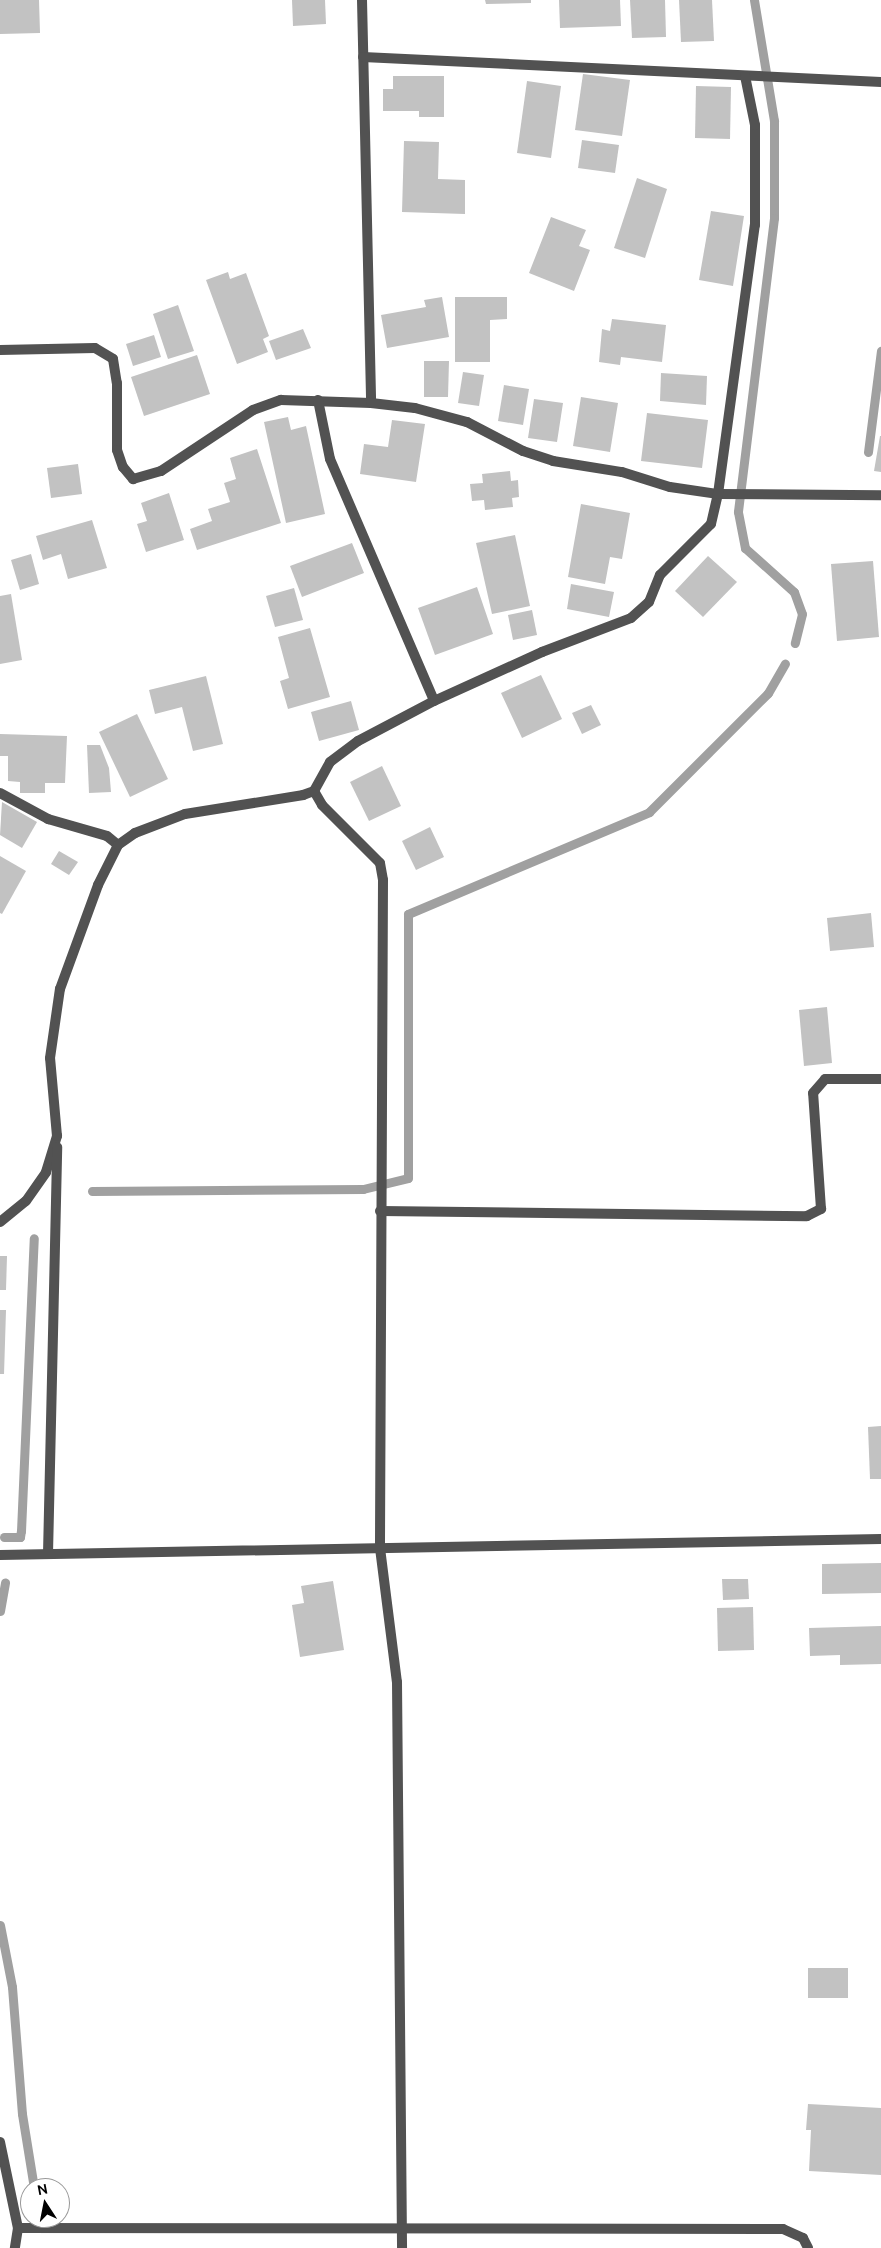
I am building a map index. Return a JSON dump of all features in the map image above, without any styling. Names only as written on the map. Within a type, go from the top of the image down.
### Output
[{"type":"street","points":[[362,0],[371,402]]},
{"type":"street","points":[[364,57],[881,82]]},
{"type":"street","points":[[48,1554],[58,1177],[57,1136],[50,1058],[60,989],[98,886],[118,845],[135,833],[185,814],[303,795],[314,791],[330,762],[358,741],[434,702],[542,652],[631,618],[649,602],[660,575],[711,524],[718,494],[754,225],[755,125],[745,76]]},
{"type":"street","points":[[0,350],[95,348],[113,359],[117,383],[117,450],[123,466],[133,479],[162,470],[253,410],[281,400],[318,400],[371,402],[415,408],[467,422],[523,451],[554,461],[622,472],[670,487],[718,494],[881,495]]},
{"type":"street","points":[[318,400],[330,459],[434,702]]},
{"type":"street","points":[[314,791],[322,805],[380,863],[383,880],[380,1176],[380,1548],[397,1682],[402,2248]]},
{"type":"street","points":[[0,793],[48,819],[107,836],[118,845]]},
{"type":"street","points":[[380,1211],[807,1216],[821,1210],[813,1093],[825,1079],[881,1078]]},
{"type":"street","points":[[0,1222],[26,1201],[46,1172],[57,1136]]},
{"type":"street","points":[[0,1555],[881,1539]]},
{"type":"street","points":[[0,2142],[18,2228],[15,2248]]},
{"type":"street","points":[[18,2228],[783,2229],[803,2238],[808,2248]]},
{"type":"building","points":[[0,0],[39,0],[40,33],[0,34]]},
{"type":"building","points":[[292,0],[325,0],[326,24],[293,26]]},
{"type":"building","points":[[485,0],[531,0],[531,3],[486,4]]},
{"type":"building","points":[[559,0],[620,0],[621,26],[560,28]]},
{"type":"building","points":[[630,0],[665,0],[666,37],[632,38]]},
{"type":"building","points":[[679,0],[712,0],[714,41],[681,42]]},
{"type":"building","points":[[583,74],[630,80],[622,136],[575,130]]},
{"type":"building","points":[[393,76],[444,76],[444,117],[419,117],[419,111],[383,111],[383,89],[393,89]]},
{"type":"building","points":[[527,81],[561,86],[551,158],[517,153]]},
{"type":"building","points":[[696,86],[731,87],[730,139],[695,138]]},
{"type":"building","points":[[582,140],[619,145],[615,173],[578,168]]},
{"type":"building","points":[[404,141],[439,142],[438,179],[465,180],[465,214],[402,212]]},
{"type":"building","points":[[637,178],[667,189],[645,258],[614,248]]},
{"type":"building","points":[[711,211],[744,216],[733,286],[699,280]]},
{"type":"building","points":[[551,217],[586,230],[579,246],[590,250],[574,291],[529,273]]},
{"type":"building","points":[[228,272],[230,279],[246,273],[269,336],[263,339],[268,352],[237,364],[206,280]]},
{"type":"building","points":[[442,297],[449,337],[387,348],[381,315],[426,307],[424,300]]},
{"type":"building","points":[[455,297],[507,297],[507,319],[490,320],[490,362],[455,362]]},
{"type":"building","points":[[178,305],[194,351],[168,359],[153,314]]},
{"type":"building","points":[[612,319],[666,325],[662,362],[621,357],[620,365],[599,362],[602,329],[610,331]]},
{"type":"building","points":[[303,329],[311,348],[276,360],[269,341]]},
{"type":"building","points":[[154,335],[161,357],[133,366],[126,344]]},
{"type":"building","points":[[197,355],[210,394],[144,416],[131,377]]},
{"type":"building","points":[[424,361],[449,361],[448,397],[424,397]]},
{"type":"building","points":[[463,372],[484,375],[479,406],[458,403]]},
{"type":"building","points":[[661,373],[707,376],[706,405],[660,401]]},
{"type":"building","points":[[504,385],[529,389],[523,425],[498,421]]},
{"type":"building","points":[[581,397],[618,403],[610,452],[573,446]]},
{"type":"building","points":[[534,399],[563,403],[557,442],[528,438]]},
{"type":"building","points":[[647,413],[708,420],[702,468],[641,461]]},
{"type":"building","points":[[288,417],[291,430],[306,426],[325,514],[286,523],[264,422]]},
{"type":"building","points":[[392,420],[425,424],[416,482],[360,474],[364,444],[388,447]]},
{"type":"building","points":[[881,436],[881,472],[874,471]]},
{"type":"building","points":[[257,449],[281,523],[197,550],[190,529],[212,521],[208,509],[230,502],[224,483],[236,479],[230,458]]},
{"type":"building","points":[[78,464],[82,494],[51,498],[47,468]]},
{"type":"building","points":[[510,471],[511,481],[518,480],[519,497],[512,498],[513,507],[485,510],[484,500],[472,501],[470,484],[483,483],[482,474]]},
{"type":"building","points":[[169,493],[184,540],[146,552],[137,524],[147,521],[141,503]]},
{"type":"building","points":[[581,504],[630,513],[622,559],[610,557],[605,584],[568,577]]},
{"type":"building","points":[[92,520],[107,568],[68,579],[61,554],[43,560],[36,536]]},
{"type":"building","points":[[515,535],[530,606],[492,614],[476,543]]},
{"type":"building","points":[[352,543],[364,573],[302,597],[290,566]]},
{"type":"building","points":[[31,554],[39,584],[20,590],[11,560]]},
{"type":"building","points":[[708,556],[737,582],[703,617],[675,591]]},
{"type":"building","points":[[873,561],[879,637],[837,641],[831,564]]},
{"type":"building","points":[[571,584],[614,592],[609,617],[567,609]]},
{"type":"building","points":[[477,587],[493,634],[435,655],[418,608]]},
{"type":"building","points":[[294,588],[303,620],[275,627],[266,596]]},
{"type":"building","points":[[11,594],[22,660],[0,664],[0,596]]},
{"type":"building","points":[[532,610],[537,635],[513,640],[508,615]]},
{"type":"building","points":[[310,628],[330,697],[288,709],[280,681],[289,678],[278,637]]},
{"type":"building","points":[[541,675],[562,719],[522,738],[501,693]]},
{"type":"building","points":[[206,676],[223,744],[193,751],[182,707],[155,714],[149,690]]},
{"type":"building","points":[[351,701],[359,730],[319,741],[311,712]]},
{"type":"building","points":[[591,705],[601,725],[582,734],[572,713]]},
{"type":"building","points":[[137,714],[168,779],[130,797],[99,732]]},
{"type":"building","points":[[0,734],[67,736],[65,783],[45,783],[45,793],[20,793],[20,782],[8,781],[8,756],[0,756]]},
{"type":"building","points":[[87,745],[100,745],[109,768],[111,792],[89,793]]},
{"type":"building","points":[[382,766],[401,806],[369,821],[350,782]]},
{"type":"building","points":[[2,802],[37,822],[22,848],[0,835]]},
{"type":"building","points":[[430,827],[444,857],[416,870],[402,841]]},
{"type":"building","points":[[59,851],[78,862],[69,875],[51,864]]},
{"type":"building","points":[[0,856],[26,871],[2,914],[0,913]]},
{"type":"building","points":[[871,913],[874,947],[830,951],[827,918]]},
{"type":"building","points":[[827,1007],[832,1063],[804,1066],[799,1010]]},
{"type":"building","points":[[0,1256],[7,1256],[6,1290],[0,1290]]},
{"type":"building","points":[[0,1310],[6,1310],[4,1374],[0,1374]]},
{"type":"building","points":[[881,1426],[881,1479],[870,1479],[868,1427]]},
{"type":"building","points":[[881,1563],[881,1593],[822,1594],[822,1564]]},
{"type":"building","points":[[722,1579],[748,1579],[749,1599],[723,1600]]},
{"type":"building","points":[[333,1581],[344,1650],[300,1657],[292,1605],[304,1603],[301,1586]]},
{"type":"building","points":[[753,1607],[754,1650],[718,1651],[717,1608]]},
{"type":"building","points":[[881,1626],[881,1664],[840,1665],[840,1655],[810,1656],[809,1628]]},
{"type":"building","points":[[808,1968],[848,1968],[848,1998],[808,1998]]},
{"type":"building","points":[[808,2104],[881,2108],[881,2175],[809,2171],[811,2130],[806,2130]]},
{"type":"waterway","points":[[754,0],[774,121],[774,218],[738,512],[745,548],[794,592],[802,614],[795,643]]},
{"type":"waterway","points":[[868,452],[881,351]]},
{"type":"waterway","points":[[92,1191],[363,1189],[408,1178],[408,914],[649,812],[768,693],[785,663]]},
{"type":"waterway","points":[[4,1537],[20,1537],[21,1531],[34,1238]]},
{"type":"waterway","points":[[0,1611],[5,1582]]},
{"type":"waterway","points":[[0,1925],[12,1987],[22,2114],[32,2178]]}]
